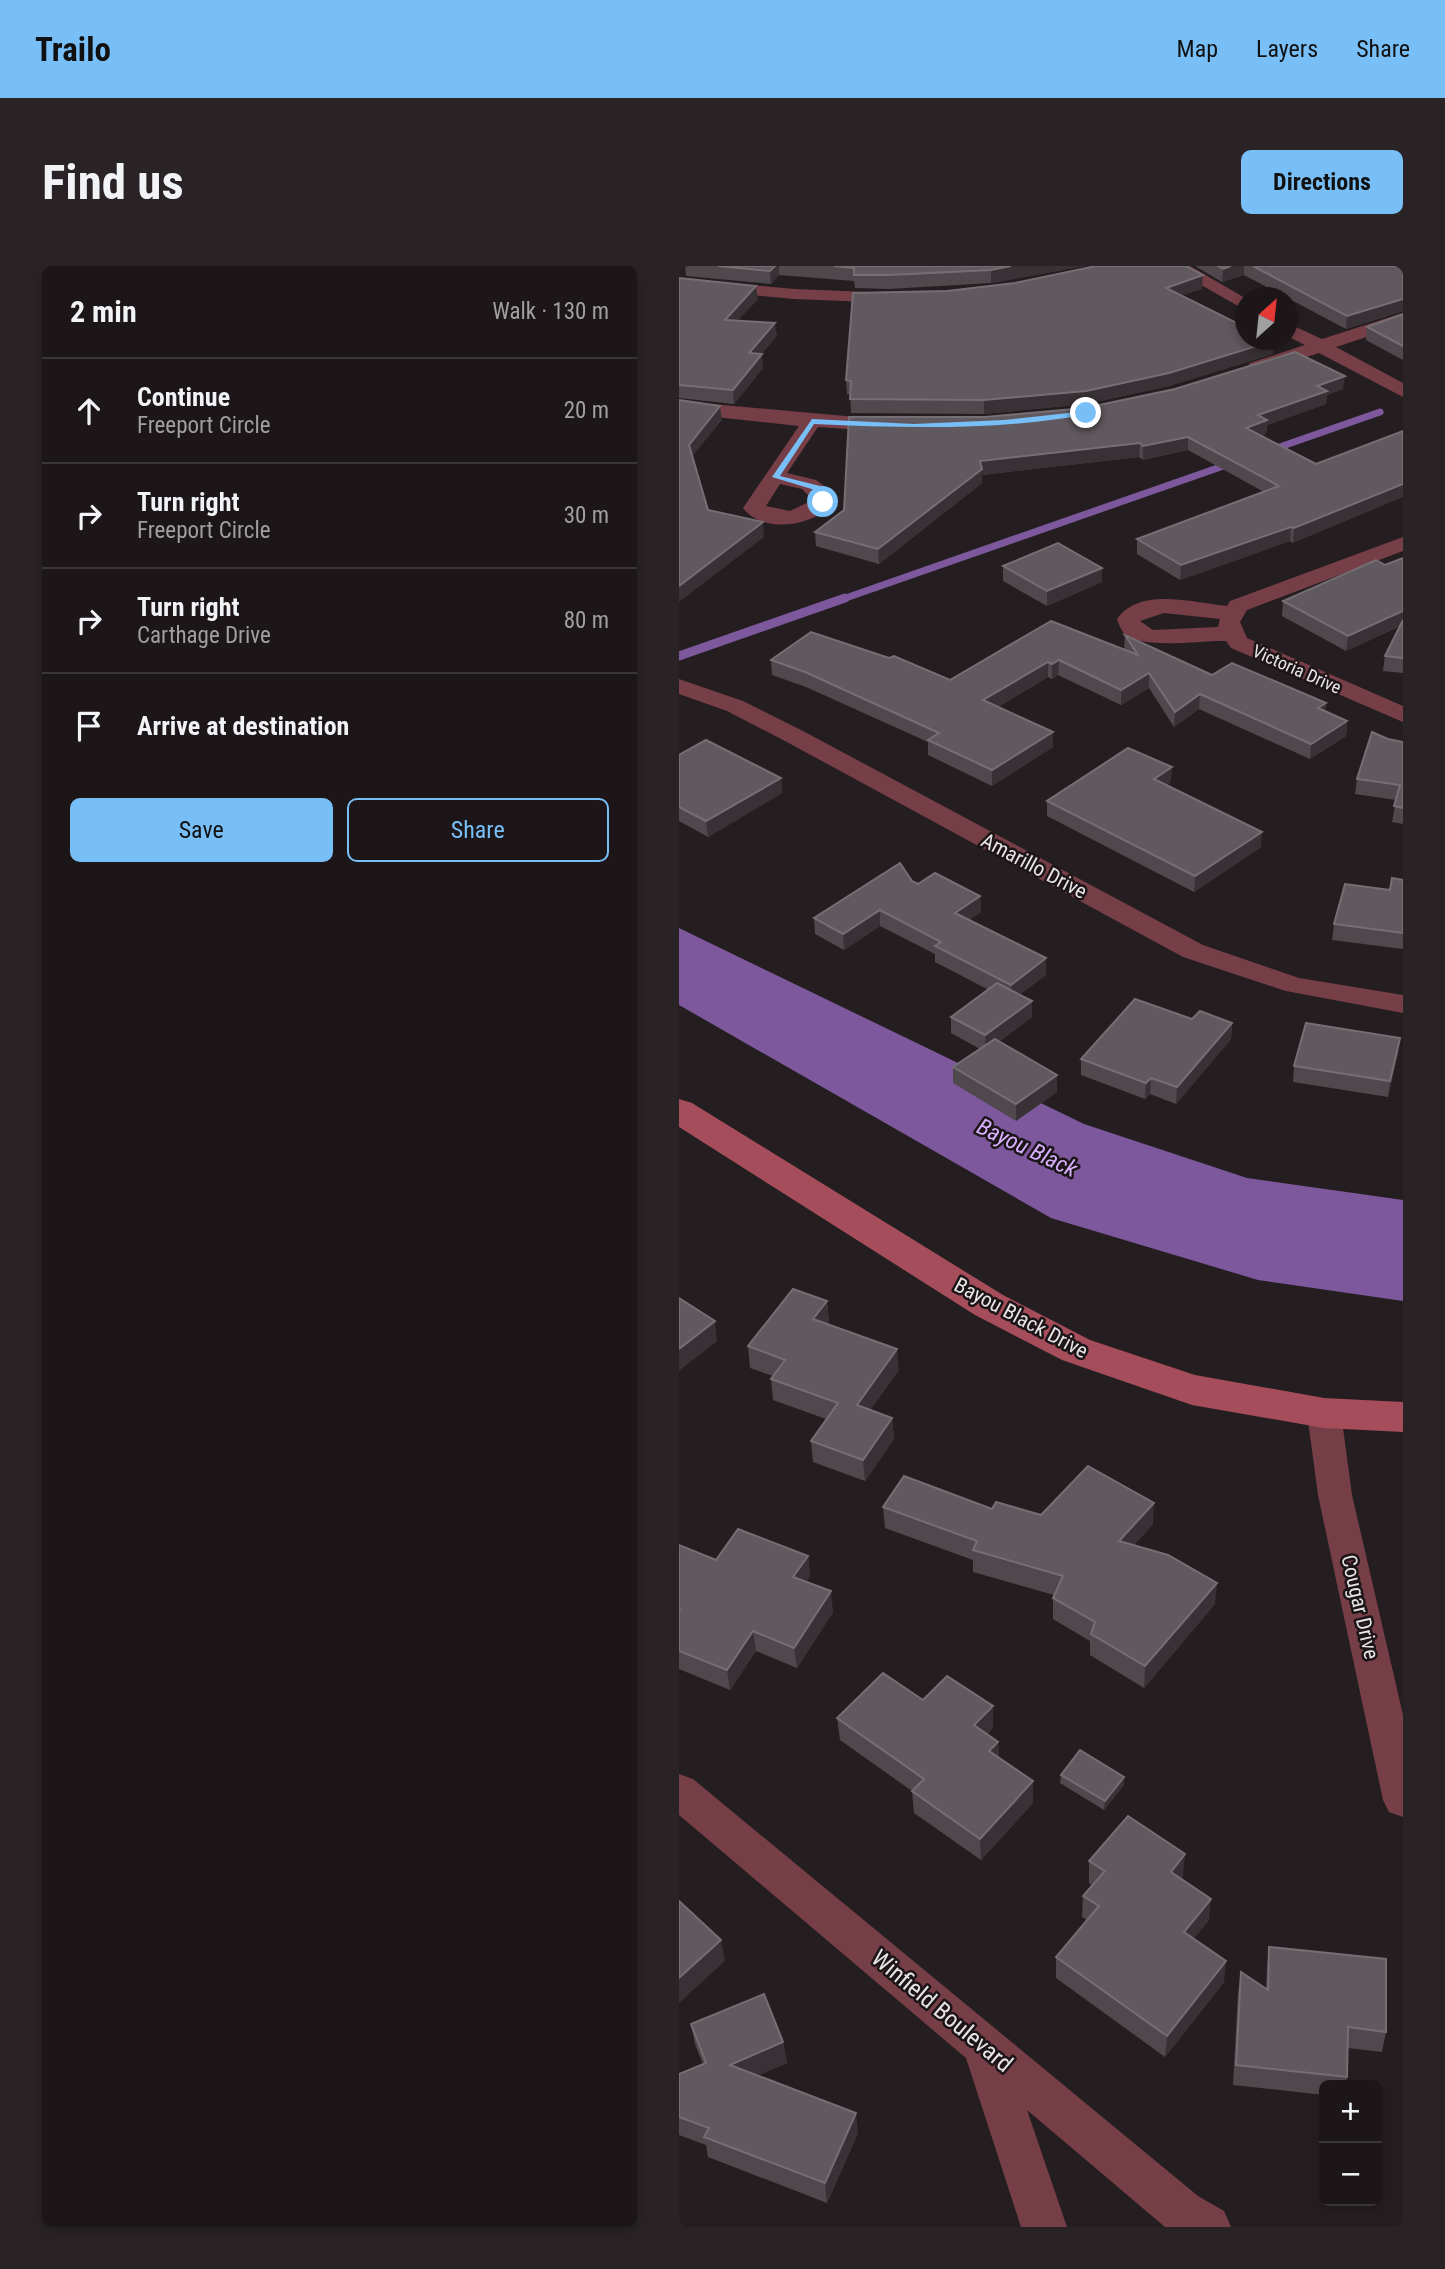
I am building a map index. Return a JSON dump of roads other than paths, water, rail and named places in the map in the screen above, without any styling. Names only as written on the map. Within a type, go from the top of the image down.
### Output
[{"type":"main road","name":"Bayou Black Drive","points":[[679,1111],[989,1305],[1076,1350],[1192,1390],[1324,1413],[1403,1417]]},
{"type":"street","points":[[1177,266],[1235,298]]},
{"type":"street","points":[[679,284],[794,294],[910,298]]},
{"type":"street","points":[[1234,374],[1403,319]]},
{"type":"street","points":[[1298,334],[1403,391]]},
{"type":"street","points":[[679,407],[812,421],[914,426]]},
{"type":"street","points":[[776,477],[812,421]]},
{"type":"street","name":"Victoria Drive","points":[[1403,543],[1238,606],[1233,624],[1240,643],[1403,715]]},
{"type":"street","name":"Amarillo Drive","points":[[679,686],[735,706],[794,736],[1193,951],[1249,974],[1306,990],[1403,1004]]},
{"type":"street","name":"Cougar Drive","points":[[1324,1413],[1335,1495],[1403,1800]]},
{"type":"street","name":"Winfield Boulevard","points":[[679,1791],[1182,2212],[1208,2227]]},
{"type":"street","points":[[984,2047],[1044,2227]]},
{"type":"water","name":"Bayou Black","points":[[679,928],[1084,1124],[1247,1178],[1403,1200],[1403,1301],[1258,1280],[1051,1218],[679,1005]]},
{"type":"waterway","points":[[1271,450],[1380,412]]},
{"type":"waterway","points":[[840,600],[1232,463]]},
{"type":"waterway","points":[[679,656],[845,598]]}]
